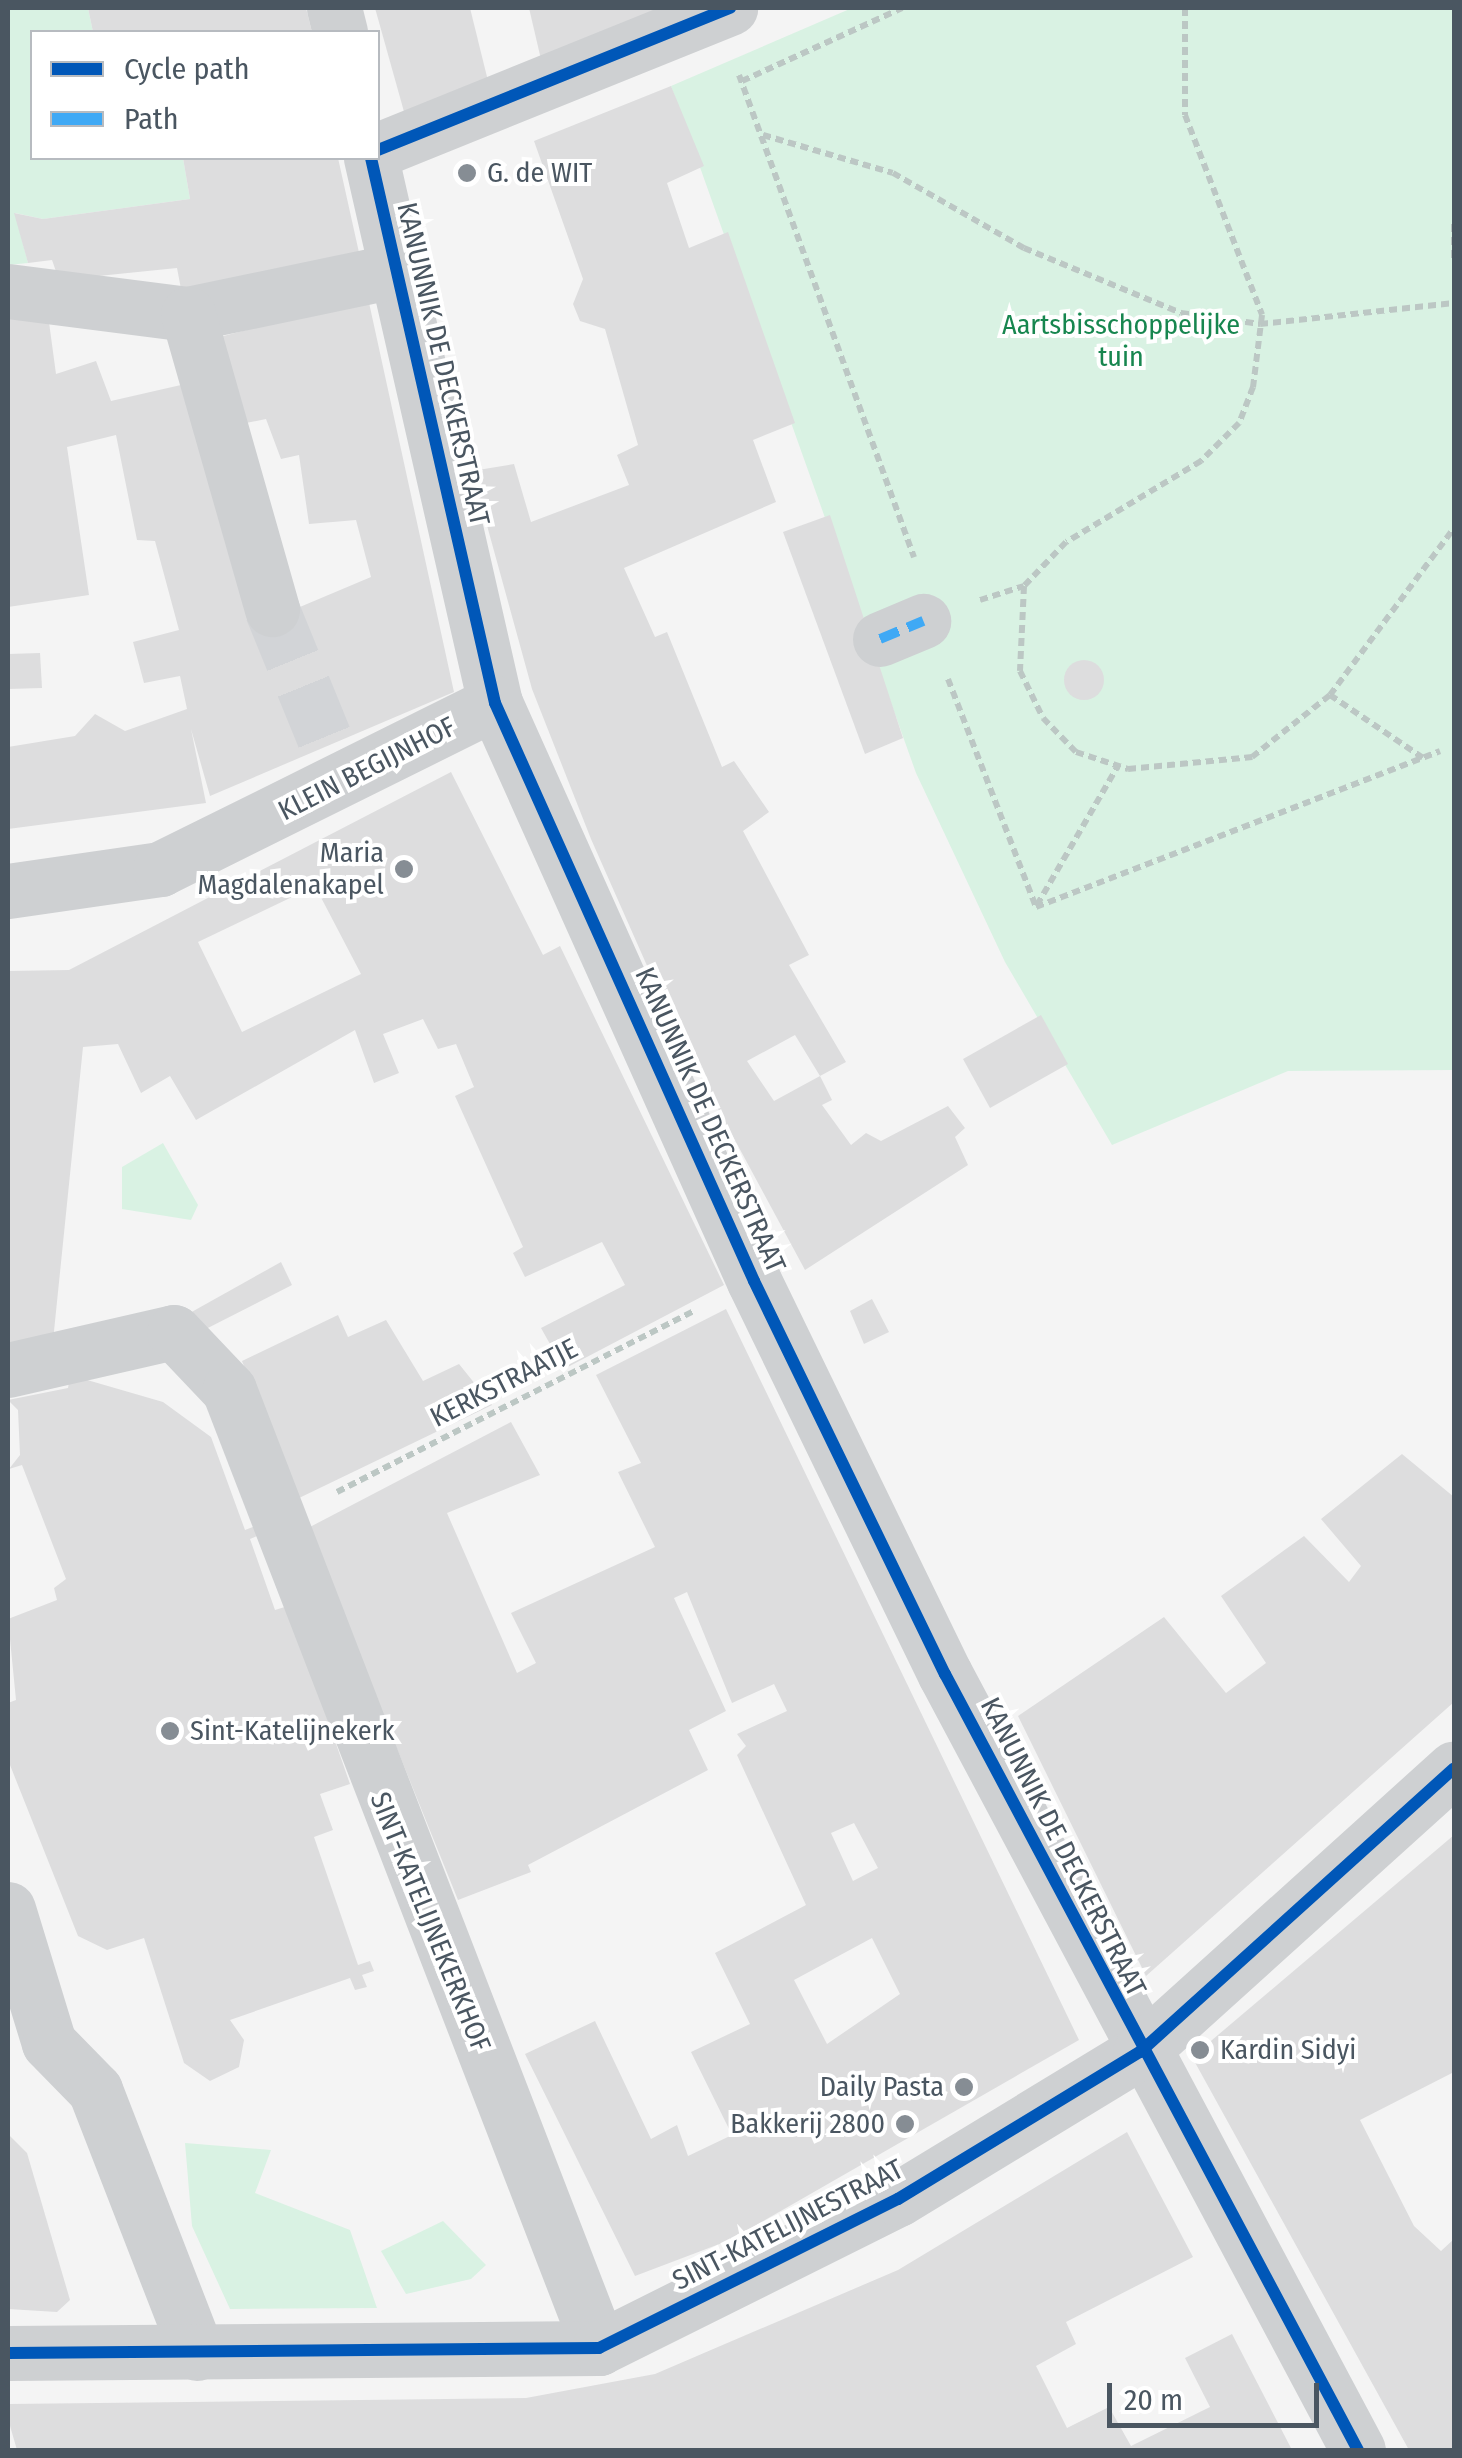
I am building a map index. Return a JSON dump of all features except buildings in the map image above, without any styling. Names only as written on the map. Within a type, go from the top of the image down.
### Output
[{"type":"street","points":[[380,149],[724,10]]},
{"type":"street","name":"KANUNNIK DE DECKERSTRAAT","points":[[371,160],[496,703],[754,1281],[1140,2052],[1358,2450]]},
{"type":"street","points":[[8,291],[188,314],[394,271]]},
{"type":"street","points":[[188,314],[272,610]]},
{"type":"street","name":"KLEIN BEGIJNHOF","points":[[8,892],[160,869],[496,703]]},
{"type":"street","name":"SINT-KATELIJNEKERKHOF","points":[[8,1370],[174,1332],[228,1390],[274,1524],[599,2348]]},
{"type":"street","name":"SINT-KATELIJNESTRAAT","points":[[8,2353],[599,2348],[898,2199],[1140,2052],[1454,1768]]},
{"type":"street","points":[[8,1909],[49,2043],[95,2090],[197,2353]]},
{"type":"path","points":[[742,81],[902,8]]},
{"type":"path","points":[[1185,8],[1185,115],[1260,324],[1239,424],[1202,461],[1066,542],[1024,586],[1020,671],[1043,718],[1076,752],[1118,766],[1187,769],[1252,757],[1330,695],[1454,528]]},
{"type":"path","points":[[724,10],[742,81],[916,562]]},
{"type":"path","points":[[764,134],[893,173],[1124,295],[1260,324],[1454,303]]},
{"type":"path","points":[[1454,224],[1454,259]]},
{"type":"path","points":[[1444,543],[1454,540]]},
{"type":"path","points":[[945,672],[1036,906]]},
{"type":"path","points":[[1330,695],[1424,758]]},
{"type":"path","points":[[1036,906],[1440,751]]},
{"type":"path","points":[[1036,906],[1118,766]]},
{"type":"green space","points":[[8,8],[88,8],[93,30],[30,30],[30,160],[183,160],[190,199],[43,219],[15,213],[28,263],[8,265]]},
{"type":"green space","name":"Aartsbisschoppelijke tuin","points":[[852,8],[1454,8],[1454,1070],[1288,1071],[1112,1145],[1005,962],[916,773],[671,86]]},
{"type":"green space","points":[[163,1143],[198,1205],[191,1220],[122,1209],[122,1167]]},
{"type":"green space","points":[[185,2143],[271,2150],[255,2193],[350,2230],[377,2308],[230,2309],[192,2226]]},
{"type":"green space","points":[[443,2221],[486,2265],[471,2279],[406,2294],[381,2251]]},
{"type":"tunnel","points":[[272,609],[343,783]]},
{"type":"marked path","points":[[880,639],[923,621]]},
{"type":"cycle path","points":[[380,149],[730,8]]},
{"type":"cycle path","points":[[371,160],[495,703],[754,1281],[945,1674],[1358,2450]]},
{"type":"cycle path","points":[[8,2353],[599,2348],[898,2199],[1140,2052],[1454,1768]]},
{"type":"place","name":"G. de WIT","points":[[467,173]]},
{"type":"place","name":"Maria Magdalenakapel","points":[[404,869]]},
{"type":"place","name":"Sint-Katelijnekerk","points":[[170,1731]]},
{"type":"place","name":"Kardin Sidyi","points":[[1200,2050]]},
{"type":"place","name":"Daily Pasta","points":[[964,2087]]},
{"type":"place","name":"Bakkerij 2800","points":[[905,2124]]}]
